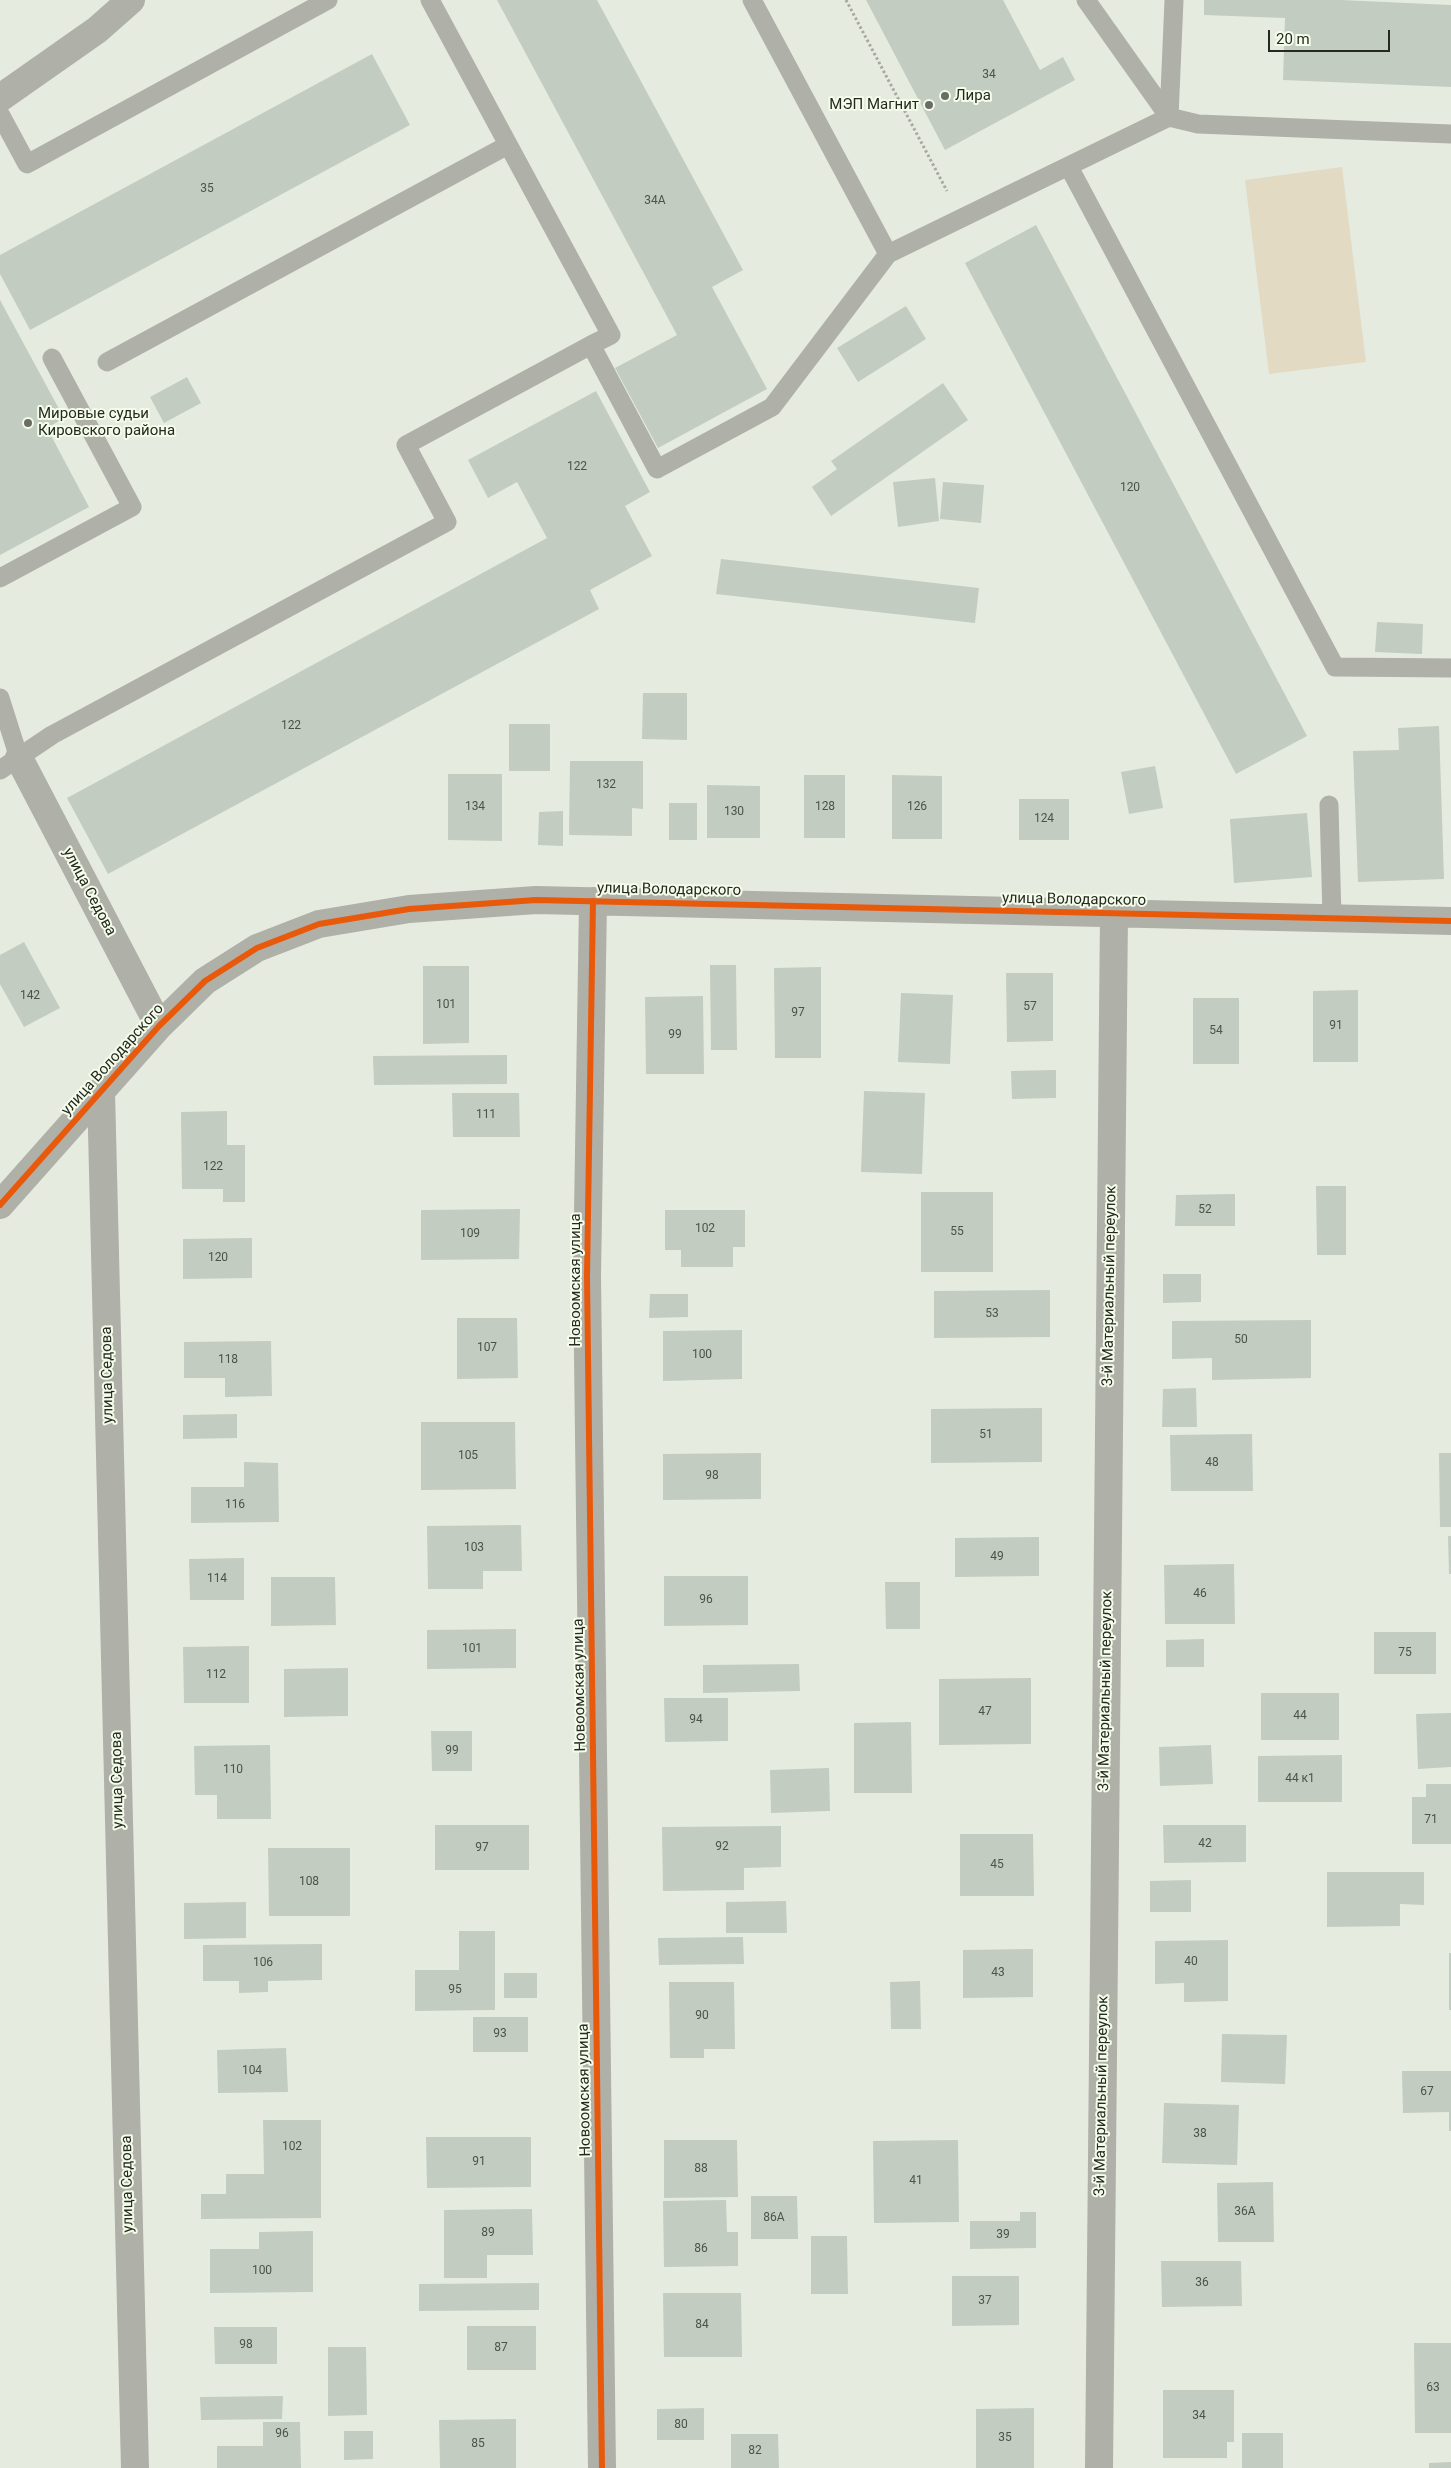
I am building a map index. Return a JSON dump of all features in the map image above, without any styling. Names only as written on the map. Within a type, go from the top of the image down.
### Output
[{"type":"street","points":[[0,98],[97,30],[131,0]]},
{"type":"street","name":"улица Седова","points":[[9,764],[159,1026]]},
{"type":"street","name":"улица Володарского","points":[[0,1205],[159,1026],[205,981],[257,948],[319,924],[409,909],[536,900],[1451,921]]},
{"type":"street","name":"Новоомская улица","points":[[593,901],[587,1276],[602,2468]]},
{"type":"street","name":"3-й Материальный переулок","points":[[1099,2468],[1114,913]]},
{"type":"street","name":"улица Седова","points":[[101,1091],[135,2468]]},
{"type":"lane","points":[[0,114],[27,164],[328,0]]},
{"type":"lane","points":[[0,698],[9,764],[52,735],[447,522],[406,445],[611,335],[430,0]]},
{"type":"lane","points":[[752,0],[888,254]]},
{"type":"lane","points":[[1086,0],[1169,117]]},
{"type":"lane","points":[[1169,117],[1174,0]]},
{"type":"lane","points":[[591,346],[657,469],[772,407],[888,254],[1169,117],[1198,124],[1451,134]]},
{"type":"lane","points":[[107,362],[508,145]]},
{"type":"lane","points":[[1069,167],[1335,667],[1451,668]]},
{"type":"lane","points":[[0,578],[132,507],[52,358]]},
{"type":"lane","points":[[1330,804],[1332,918]]},
{"type":"path","points":[[846,0],[962,218]]},
{"type":"shaded area","points":[[1342,167],[1366,362],[1269,374],[1245,180]]},
{"type":"building","points":[[497,0],[597,0],[743,270],[712,287],[767,389],[658,448],[615,368],[677,335]]},
{"type":"building","points":[[866,0],[1003,0],[1040,70],[1063,57],[1075,80],[945,150]]},
{"type":"building","points":[[1204,0],[1341,0],[1451,5],[1451,87],[1283,80],[1285,18],[1204,15]]},
{"type":"building","points":[[372,54],[410,125],[30,330],[0,274],[0,255]]},
{"type":"building","points":[[1036,225],[1307,736],[1236,774],[965,263]]},
{"type":"building","name":"Мировые судьи Кировского района","points":[[0,300],[64,418],[47,428],[89,507],[0,555]]},
{"type":"building","points":[[906,306],[926,339],[858,382],[837,348]]},
{"type":"building","points":[[187,377],[201,403],[164,423],[150,397]]},
{"type":"building","points":[[943,383],[968,420],[831,516],[812,487],[837,469],[831,461]]},
{"type":"building","points":[[596,391],[650,492],[625,506],[652,556],[590,590],[599,609],[108,874],[67,798],[547,538],[517,482],[488,498],[468,460]]},
{"type":"building","points":[[935,478],[939,521],[898,527],[893,482]]},
{"type":"building","points":[[943,482],[984,485],[981,523],[940,519]]},
{"type":"building","points":[[721,559],[979,588],[975,623],[716,594]]},
{"type":"building","points":[[1377,622],[1423,624],[1422,654],[1375,652]]},
{"type":"building","points":[[643,693],[687,693],[687,740],[642,739]]},
{"type":"building","points":[[509,724],[550,724],[550,771],[509,771]]},
{"type":"building","points":[[1439,726],[1444,879],[1358,882],[1353,751],[1399,750],[1398,728]]},
{"type":"building","points":[[570,761],[643,761],[643,809],[632,808],[632,836],[569,835]]},
{"type":"building","points":[[1155,766],[1163,808],[1129,814],[1121,772]]},
{"type":"building","points":[[448,774],[502,774],[502,841],[448,840]]},
{"type":"building","points":[[804,775],[845,775],[845,838],[804,838]]},
{"type":"building","points":[[892,775],[942,776],[942,839],[892,839]]},
{"type":"building","points":[[707,785],[760,786],[760,838],[707,838]]},
{"type":"building","points":[[1019,799],[1069,799],[1069,840],[1019,840]]},
{"type":"building","points":[[669,803],[697,803],[697,840],[669,840]]},
{"type":"building","points":[[563,811],[563,846],[538,845],[539,812]]},
{"type":"building","points":[[1307,813],[1312,877],[1234,883],[1230,819]]},
{"type":"building","points":[[24,942],[60,1008],[24,1027],[0,984],[0,955]]},
{"type":"building","points":[[710,965],[736,965],[737,1050],[711,1050]]},
{"type":"building","points":[[423,966],[469,966],[469,1043],[423,1044]]},
{"type":"building","points":[[821,967],[821,1058],[775,1058],[774,968]]},
{"type":"building","points":[[1006,973],[1053,973],[1053,1041],[1007,1042]]},
{"type":"building","points":[[1358,990],[1358,1062],[1313,1062],[1313,991]]},
{"type":"building","points":[[901,993],[953,995],[950,1064],[898,1062]]},
{"type":"building","points":[[703,996],[704,1074],[646,1074],[645,997]]},
{"type":"building","points":[[1193,998],[1239,998],[1239,1064],[1193,1064]]},
{"type":"building","points":[[507,1055],[507,1084],[374,1085],[373,1056]]},
{"type":"building","points":[[1056,1070],[1056,1098],[1012,1099],[1011,1071]]},
{"type":"building","points":[[864,1091],[925,1093],[922,1174],[861,1172]]},
{"type":"building","points":[[452,1093],[519,1093],[520,1137],[453,1137]]},
{"type":"building","points":[[227,1111],[227,1145],[245,1145],[245,1202],[223,1202],[223,1189],[182,1189],[181,1112]]},
{"type":"building","points":[[1316,1186],[1346,1186],[1346,1255],[1317,1255]]},
{"type":"building","points":[[921,1192],[993,1192],[993,1272],[921,1272]]},
{"type":"building","points":[[1235,1194],[1235,1226],[1175,1226],[1176,1195]]},
{"type":"building","points":[[520,1209],[519,1259],[421,1260],[421,1210]]},
{"type":"building","points":[[665,1210],[745,1210],[745,1247],[733,1247],[733,1267],[681,1267],[681,1250],[665,1250]]},
{"type":"building","points":[[252,1238],[252,1278],[183,1279],[183,1239]]},
{"type":"building","points":[[1163,1274],[1201,1274],[1201,1302],[1163,1303]]},
{"type":"building","points":[[1050,1290],[1050,1337],[934,1338],[934,1291]]},
{"type":"building","points":[[650,1294],[688,1294],[688,1317],[649,1318]]},
{"type":"building","points":[[457,1318],[517,1318],[518,1378],[457,1379]]},
{"type":"building","points":[[1311,1320],[1311,1378],[1212,1380],[1212,1358],[1172,1359],[1172,1321]]},
{"type":"building","points":[[742,1330],[742,1379],[663,1381],[663,1331]]},
{"type":"building","points":[[271,1341],[272,1396],[225,1397],[225,1378],[184,1378],[184,1342]]},
{"type":"building","points":[[1196,1388],[1197,1427],[1162,1427],[1163,1389]]},
{"type":"building","points":[[1042,1408],[1042,1462],[931,1463],[931,1409]]},
{"type":"building","points":[[237,1414],[237,1438],[183,1439],[183,1415]]},
{"type":"building","points":[[421,1422],[515,1422],[516,1489],[421,1490]]},
{"type":"building","points":[[1252,1434],[1253,1491],[1171,1491],[1170,1435]]},
{"type":"building","points":[[761,1453],[761,1499],[663,1500],[663,1454]]},
{"type":"building","points":[[1439,1453],[1451,1453],[1451,1527],[1440,1527]]},
{"type":"building","points":[[244,1462],[278,1463],[279,1522],[191,1523],[191,1487],[244,1487]]},
{"type":"building","points":[[521,1525],[522,1571],[483,1571],[483,1589],[428,1589],[427,1526]]},
{"type":"building","points":[[1448,1536],[1451,1536],[1451,1574],[1449,1574]]},
{"type":"building","points":[[1039,1537],[1039,1576],[955,1577],[955,1538]]},
{"type":"building","points":[[244,1558],[244,1600],[190,1600],[189,1559]]},
{"type":"building","points":[[1234,1564],[1235,1624],[1165,1624],[1164,1565]]},
{"type":"building","points":[[664,1576],[748,1576],[748,1625],[664,1626]]},
{"type":"building","points":[[271,1577],[335,1577],[336,1625],[271,1626]]},
{"type":"building","points":[[885,1582],[920,1582],[920,1629],[886,1629]]},
{"type":"building","points":[[516,1629],[516,1668],[427,1669],[427,1630]]},
{"type":"building","points":[[1374,1632],[1436,1632],[1436,1674],[1374,1674]]},
{"type":"building","points":[[1204,1639],[1204,1667],[1166,1667],[1166,1640]]},
{"type":"building","points":[[249,1646],[249,1703],[184,1703],[183,1647]]},
{"type":"building","points":[[799,1664],[800,1691],[703,1693],[703,1665]]},
{"type":"building","points":[[348,1668],[348,1716],[284,1717],[284,1669]]},
{"type":"building","points":[[1031,1678],[1031,1744],[939,1745],[939,1679]]},
{"type":"building","points":[[1261,1693],[1339,1693],[1339,1740],[1261,1740]]},
{"type":"building","points":[[664,1698],[728,1698],[728,1741],[665,1742]]},
{"type":"building","points":[[1451,1713],[1451,1767],[1418,1769],[1416,1714]]},
{"type":"building","points":[[911,1722],[912,1793],[854,1793],[854,1723]]},
{"type":"building","points":[[431,1731],[472,1731],[472,1771],[432,1771]]},
{"type":"building","points":[[270,1745],[271,1819],[217,1819],[217,1795],[195,1795],[194,1746]]},
{"type":"building","points":[[1211,1745],[1213,1784],[1160,1786],[1159,1747]]},
{"type":"building","points":[[1342,1755],[1342,1802],[1258,1802],[1258,1756]]},
{"type":"building","points":[[829,1768],[830,1811],[771,1813],[770,1770]]},
{"type":"building","points":[[1426,1784],[1451,1784],[1451,1844],[1412,1844],[1412,1797],[1426,1797]]},
{"type":"building","points":[[435,1825],[529,1825],[529,1870],[435,1870]]},
{"type":"building","points":[[1163,1825],[1246,1825],[1246,1862],[1164,1863]]},
{"type":"building","points":[[781,1826],[781,1867],[744,1868],[744,1890],[663,1891],[662,1827]]},
{"type":"building","points":[[960,1834],[1033,1834],[1034,1896],[960,1896]]},
{"type":"building","points":[[268,1848],[350,1848],[350,1916],[269,1916]]},
{"type":"building","points":[[1327,1872],[1424,1872],[1424,1905],[1400,1904],[1400,1926],[1327,1927]]},
{"type":"building","points":[[1191,1880],[1191,1912],[1150,1912],[1150,1881]]},
{"type":"building","points":[[786,1901],[787,1933],[726,1933],[726,1902]]},
{"type":"building","points":[[246,1902],[246,1938],[184,1939],[184,1903]]},
{"type":"building","points":[[459,1931],[495,1931],[495,2010],[415,2011],[415,1970],[459,1970]]},
{"type":"building","points":[[743,1937],[744,1964],[659,1965],[658,1938]]},
{"type":"building","points":[[1228,1940],[1228,2001],[1184,2002],[1184,1983],[1155,1984],[1155,1941]]},
{"type":"building","points":[[322,1944],[322,1980],[268,1981],[268,1992],[239,1993],[239,1981],[203,1981],[203,1945]]},
{"type":"building","points":[[1033,1949],[1033,1997],[963,1998],[963,1950]]},
{"type":"building","points":[[1449,1953],[1451,1953],[1451,2010],[1449,2010]]},
{"type":"building","points":[[504,1973],[537,1973],[537,1998],[504,1998]]},
{"type":"building","points":[[920,1981],[921,2029],[891,2029],[890,1982]]},
{"type":"building","points":[[669,1982],[734,1982],[735,2049],[704,2049],[704,2058],[670,2058]]},
{"type":"building","points":[[473,2017],[528,2017],[528,2052],[473,2052]]},
{"type":"building","points":[[1222,2034],[1287,2035],[1285,2084],[1221,2082]]},
{"type":"building","points":[[286,2048],[288,2092],[218,2093],[217,2050]]},
{"type":"building","points":[[1402,2071],[1451,2071],[1451,2131],[1449,2131],[1449,2112],[1403,2113]]},
{"type":"building","points":[[1164,2103],[1239,2105],[1237,2165],[1162,2163]]},
{"type":"building","points":[[263,2120],[321,2120],[321,2218],[201,2219],[201,2194],[226,2194],[226,2174],[264,2174]]},
{"type":"building","points":[[426,2137],[531,2137],[531,2187],[427,2188]]},
{"type":"building","points":[[664,2140],[737,2140],[738,2197],[664,2198]]},
{"type":"building","points":[[958,2140],[959,2222],[874,2223],[873,2141]]},
{"type":"building","points":[[1273,2182],[1274,2242],[1218,2242],[1217,2183]]},
{"type":"building","points":[[751,2196],[797,2196],[798,2239],[751,2239]]},
{"type":"building","points":[[726,2200],[727,2232],[738,2232],[738,2266],[664,2267],[663,2201]]},
{"type":"building","points":[[532,2209],[533,2255],[487,2255],[487,2278],[444,2278],[444,2210]]},
{"type":"building","points":[[1020,2212],[1036,2212],[1036,2248],[970,2249],[970,2221],[1020,2221]]},
{"type":"building","points":[[313,2231],[313,2292],[210,2293],[210,2249],[259,2249],[259,2232]]},
{"type":"building","points":[[811,2236],[847,2236],[848,2294],[811,2294]]},
{"type":"building","points":[[1161,2261],[1241,2261],[1242,2306],[1162,2307]]},
{"type":"building","points":[[952,2276],[1019,2276],[1019,2325],[952,2326]]},
{"type":"building","points":[[539,2283],[539,2310],[419,2311],[419,2284]]},
{"type":"building","points":[[663,2293],[741,2293],[742,2357],[664,2357]]},
{"type":"building","points":[[467,2326],[536,2326],[536,2370],[467,2370]]},
{"type":"building","points":[[214,2327],[277,2327],[277,2364],[215,2364]]},
{"type":"building","points":[[1414,2343],[1451,2343],[1451,2433],[1415,2433]]},
{"type":"building","points":[[328,2347],[366,2347],[367,2415],[328,2416]]},
{"type":"building","points":[[1163,2390],[1234,2390],[1234,2442],[1227,2442],[1227,2458],[1163,2458]]},
{"type":"building","points":[[283,2396],[282,2419],[201,2420],[200,2397]]},
{"type":"building","points":[[704,2408],[704,2440],[657,2440],[657,2409]]},
{"type":"building","points":[[1034,2408],[1034,2468],[976,2468],[976,2409]]},
{"type":"building","points":[[516,2419],[516,2468],[440,2468],[439,2420]]},
{"type":"building","points":[[263,2422],[300,2422],[301,2468],[217,2468],[217,2446],[263,2446]]},
{"type":"building","points":[[344,2431],[373,2431],[373,2459],[344,2460]]},
{"type":"building","points":[[1242,2433],[1283,2433],[1283,2468],[1242,2468]]},
{"type":"building","points":[[731,2434],[778,2434],[779,2468],[731,2468]]},
{"type":"building","points":[[1451,2462],[1451,2468],[1429,2468],[1429,2463]]},
{"type":"cycle path","points":[[0,1205],[159,1026],[205,981],[257,948],[319,924],[409,909],[536,900],[1451,921]]},
{"type":"cycle path","points":[[593,901],[587,1276],[602,2468]]},
{"type":"place","name":"Лира","points":[[945,96]]},
{"type":"place","name":"МЭП Магнит","points":[[929,105]]},
{"type":"place","name":"Мировые судьи Кировского района","points":[[28,423]]}]
